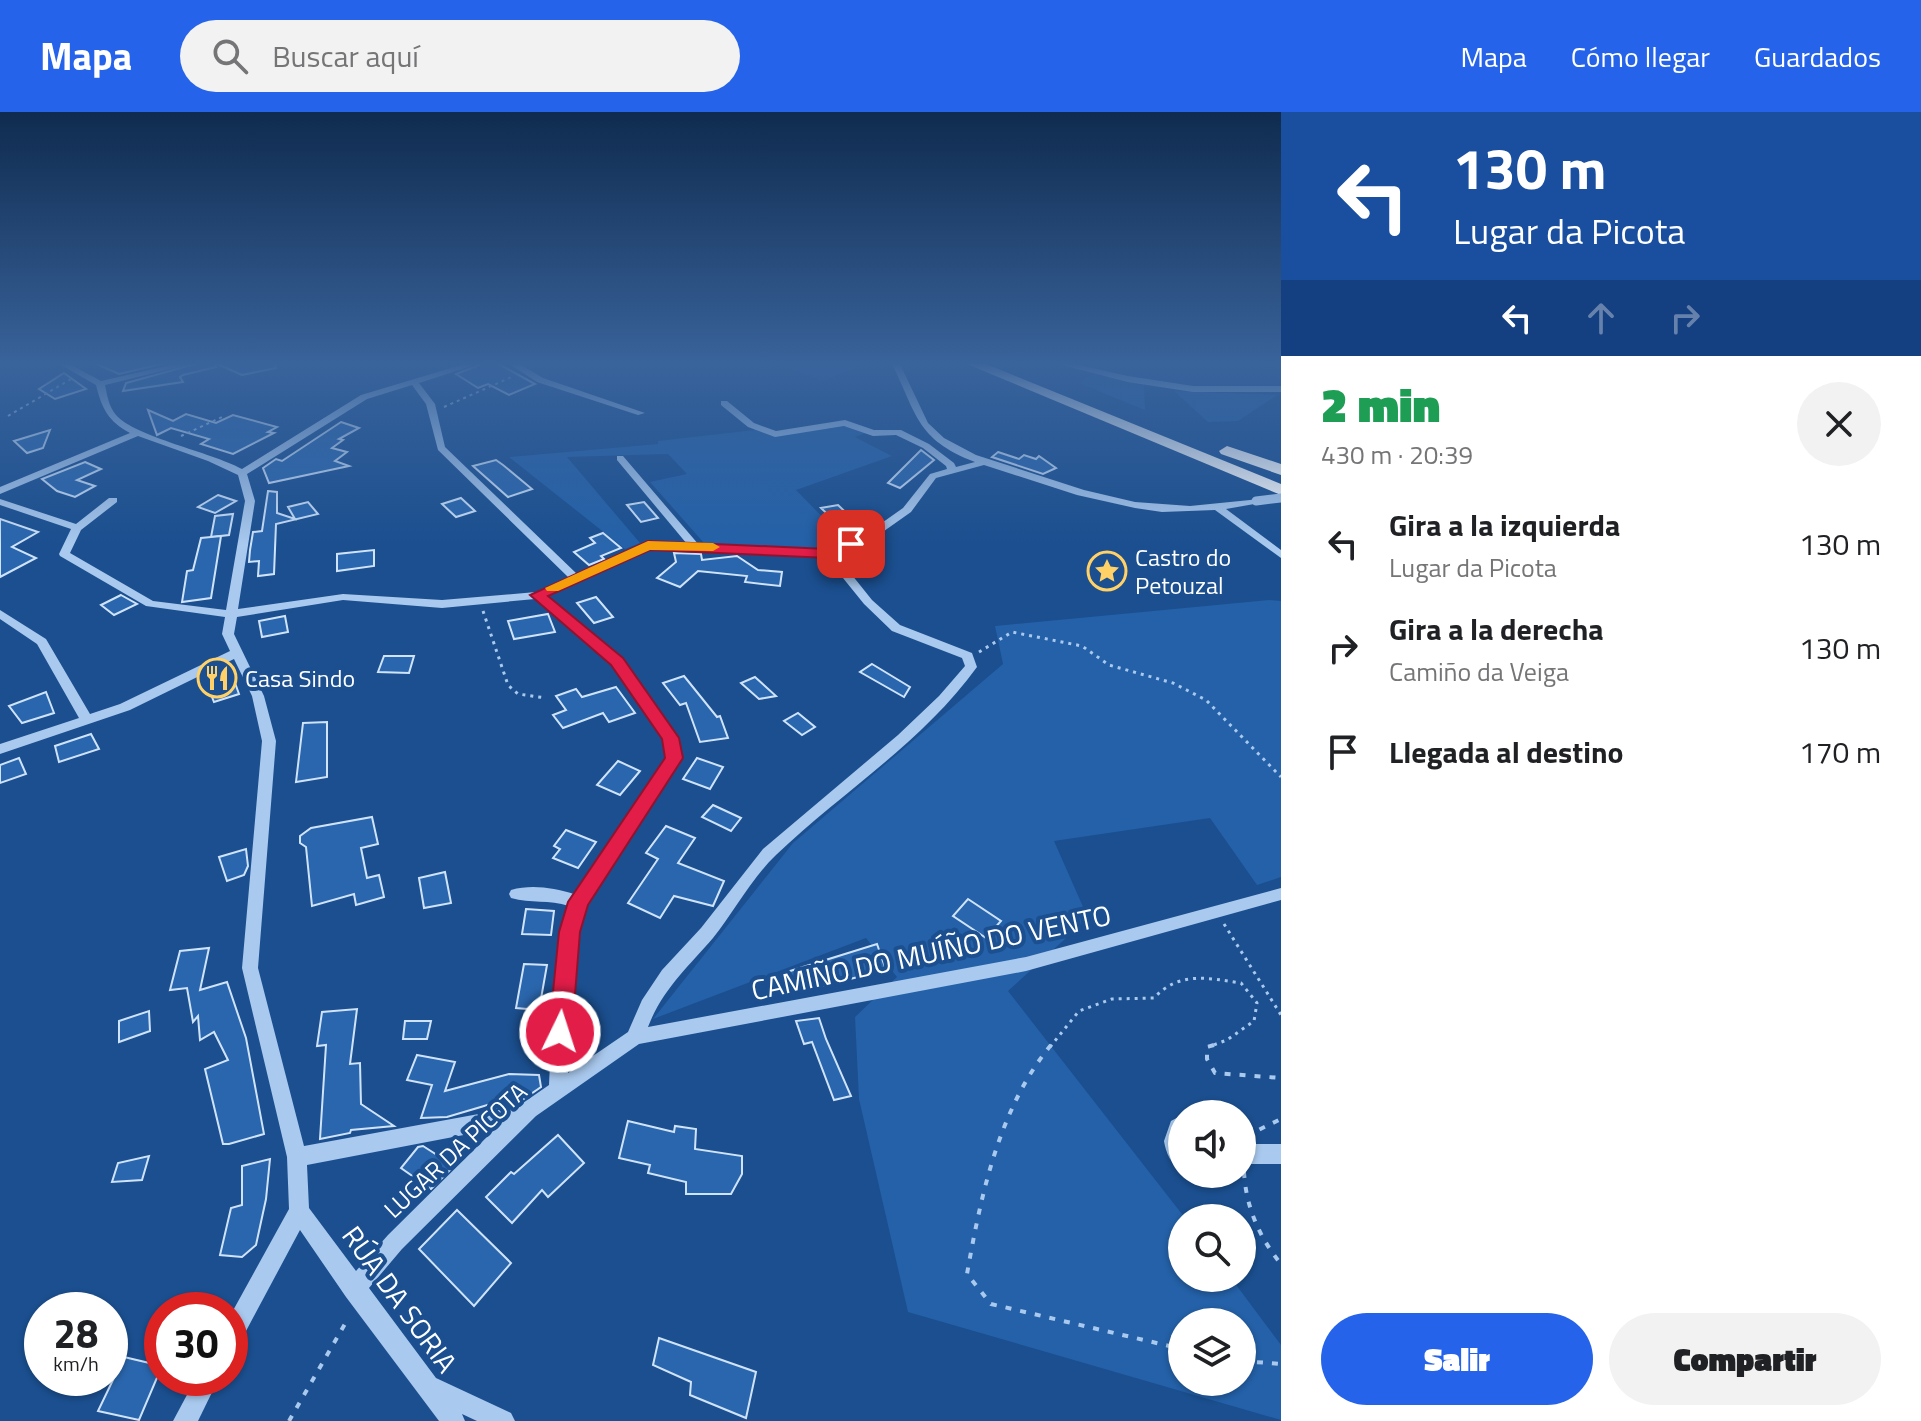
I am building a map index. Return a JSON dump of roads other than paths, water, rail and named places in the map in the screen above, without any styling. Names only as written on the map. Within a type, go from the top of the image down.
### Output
[{"type":"highway","points":[[1117,423],[1281,499]]},
{"type":"highway","points":[[1126,423],[1281,490]]},
{"type":"highway","points":[[1141,423],[1281,478]]},
{"type":"highway","points":[[1152,423],[1281,470]]},
{"type":"street","points":[[118,423],[137,433],[211,456],[242,473],[250,501],[228,634],[258,696],[269,741],[250,968],[297,1157],[299,1211],[248,1305]]},
{"type":"street","points":[[242,473],[319,423]]},
{"type":"street","points":[[436,423],[441,448],[448,457],[575,578]]},
{"type":"street","points":[[749,423],[775,434],[844,423]]},
{"type":"street","points":[[845,423],[873,433],[898,432],[926,446],[951,465],[952,470]]},
{"type":"street","points":[[923,423],[945,443],[985,462],[1127,506],[1188,511],[1281,499]]},
{"type":"street","points":[[0,491],[137,433]]},
{"type":"street","points":[[620,458],[694,546]]},
{"type":"street","points":[[113,500],[77,528],[64,554],[150,604],[231,614],[343,597],[442,604],[538,595],[648,546],[829,554],[873,534],[907,510],[933,476],[985,462]]},
{"type":"street","points":[[0,502],[77,528]]},
{"type":"street","points":[[1219,509],[1281,555]]},
{"type":"street","points":[[558,1091],[592,1064],[635,1037],[648,1005],[668,975],[707,933],[768,853],[944,699],[969,661],[896,628],[868,602],[829,554]]},
{"type":"street","name":"LUGAR DA PICOTA","points":[[357,1292],[395,1242],[529,1110],[558,1091],[566,960],[569,932],[578,902],[674,758],[671,738],[617,662],[538,595]]},
{"type":"street","points":[[0,614],[42,642],[87,720]]},
{"type":"street","points":[[0,749],[125,707],[235,653]]},
{"type":"street","points":[[517,894],[552,894],[578,902]]},
{"type":"street","name":"CAMIÑO DO MUÍÑO DO VENTO","points":[[635,1037],[1026,964],[1218,914],[1281,894]]},
{"type":"street","points":[[297,1157],[495,1120],[529,1110]]},
{"type":"street","points":[[1256,1154],[1281,1154]]},
{"type":"street","name":"RÚA DA SORIA","points":[[299,1211],[453,1421]]},
{"type":"street","points":[[425,1385],[503,1421]]},
{"type":"street","points":[[185,1421],[198,1396]]},
{"type":"place","name":"Castro do Petouzal","points":[[1107,571]]},
{"type":"place","name":"Casa Sindo","points":[[217,678]]}]
